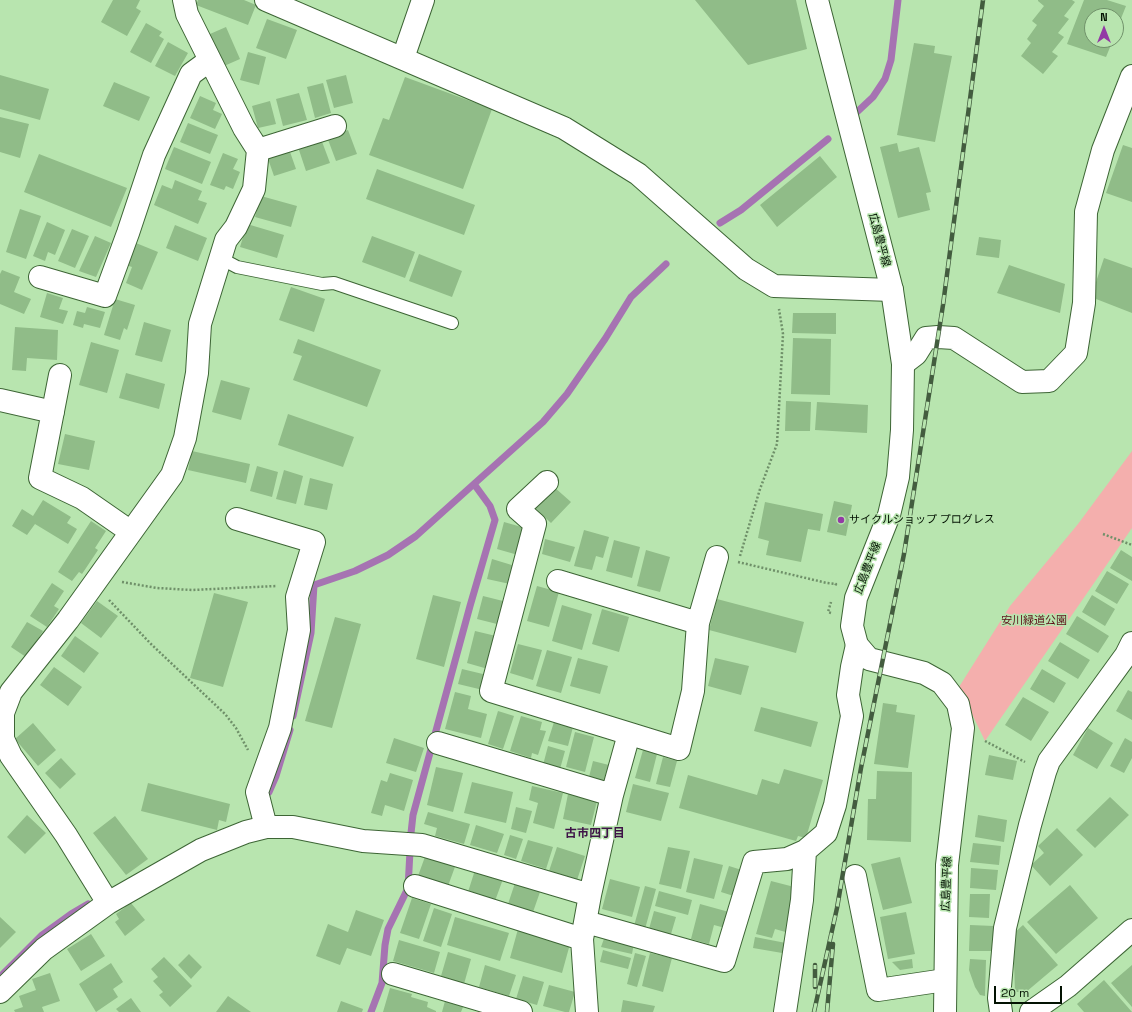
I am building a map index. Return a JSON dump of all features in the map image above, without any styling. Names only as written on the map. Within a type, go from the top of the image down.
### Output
[{"type":"street","points":[[108,903],[66,835],[11,756],[3,739],[3,713],[6,689],[68,620],[172,475],[185,438],[197,373],[200,324],[226,240],[236,227],[254,189],[258,150],[244,128],[187,14],[184,0]]},
{"type":"street","points":[[266,0],[564,128],[638,174],[746,269],[774,286],[892,290]]},
{"type":"street","points":[[403,58],[423,0]]},
{"type":"street","name":"広島豊平線","points":[[817,0],[892,290],[903,364],[903,416],[898,476],[889,515],[856,598],[852,626],[856,646],[869,660],[924,674],[942,683],[958,704],[963,728],[947,865],[945,1012]]},
{"type":"street","points":[[40,277],[105,296],[154,155],[191,74],[210,60]]},
{"type":"street","points":[[903,364],[916,354],[926,338],[954,338],[1022,382],[1048,381],[1076,354],[1084,303],[1086,212],[1103,150],[1132,76]]},
{"type":"street","points":[[258,150],[336,126]]},
{"type":"street","points":[[60,375],[40,478],[82,498],[131,532]]},
{"type":"street","points":[[0,400],[53,412]]},
{"type":"street","points":[[547,482],[518,510],[535,524],[491,691],[679,749],[693,691],[698,623],[717,557]]},
{"type":"street","points":[[237,519],[314,542],[297,597],[299,630],[280,728],[257,792],[266,827]]},
{"type":"street","points":[[558,581],[698,623]]},
{"type":"street","points":[[1001,1012],[999,998],[1005,928],[1030,825],[1045,772],[1049,761],[1126,655],[1132,643]]},
{"type":"street","points":[[415,886],[584,930],[724,960],[754,862],[787,859],[805,851],[826,832],[835,805],[852,716],[848,695],[856,646]]},
{"type":"street","points":[[587,1012],[584,930],[590,895],[612,795],[629,734]]},
{"type":"street","points":[[438,743],[612,795]]},
{"type":"street","points":[[0,992],[44,949],[108,903],[201,850],[246,832],[266,827],[293,827],[363,841],[422,845],[590,895]]},
{"type":"street","points":[[785,1012],[802,900],[805,851]]},
{"type":"street","points":[[855,876],[878,990],[945,980]]},
{"type":"street","points":[[1031,1012],[1068,986],[1132,930]]},
{"type":"street","points":[[393,974],[521,1012]]},
{"type":"lane","points":[[220,258],[237,267],[322,284],[334,283],[452,323]]},
{"type":"path","points":[[738,562],[760,489],[777,444],[784,334],[774,286]]},
{"type":"path","points":[[1103,534],[1132,545]]},
{"type":"path","points":[[717,557],[836,584]]},
{"type":"path","points":[[96,581],[157,588],[192,590],[285,585],[302,582]]},
{"type":"path","points":[[96,581],[151,644],[225,714],[236,728],[251,756],[260,783]]},
{"type":"path","points":[[985,741],[1045,772]]},
{"type":"green space","name":"安川緑道公園","points":[[1132,451],[1132,528],[985,741],[959,687],[1010,606],[1078,524]]},
{"type":"building","points":[[113,0],[140,0],[136,8],[141,11],[127,36],[101,22]]},
{"type":"building","points":[[198,0],[244,0],[256,5],[248,25],[196,5]]},
{"type":"building","points":[[695,0],[796,0],[807,49],[748,65]]},
{"type":"building","points":[[1038,0],[1072,0],[1075,2],[1064,16],[1069,19],[1058,33],[1064,37],[1052,52],[1058,56],[1043,74],[1021,56],[1031,43],[1027,39],[1037,25],[1032,21],[1044,6]]},
{"type":"building","points":[[1084,0],[1107,0],[1126,6],[1124,11],[1124,8],[1084,8],[1084,48],[1110,48],[1106,57],[1067,44]]},
{"type":"building","points":[[267,19],[297,30],[286,59],[256,48]]},
{"type":"building","points":[[146,23],[162,32],[159,36],[164,39],[151,63],[130,52]]},
{"type":"building","points":[[226,27],[240,59],[224,66],[210,34]]},
{"type":"building","points":[[168,42],[188,53],[175,76],[155,66]]},
{"type":"building","points":[[914,43],[935,46],[934,53],[952,56],[935,142],[897,135]]},
{"type":"building","points":[[248,52],[266,57],[259,85],[240,80]]},
{"type":"building","points":[[0,75],[49,89],[40,120],[0,109]]},
{"type":"building","points":[[346,75],[353,103],[334,108],[326,80]]},
{"type":"building","points":[[405,77],[492,109],[463,189],[369,155],[383,118],[389,120]]},
{"type":"building","points":[[114,82],[150,97],[139,121],[103,106]]},
{"type":"building","points":[[323,83],[331,113],[315,118],[307,87]]},
{"type":"building","points":[[299,93],[307,120],[283,126],[276,99]]},
{"type":"building","points":[[200,96],[216,103],[213,110],[222,114],[215,129],[190,118]]},
{"type":"building","points":[[270,101],[276,124],[258,128],[252,106]]},
{"type":"building","points":[[0,117],[29,124],[20,158],[0,152]]},
{"type":"building","points":[[188,123],[218,135],[210,154],[180,142]]},
{"type":"building","points":[[348,130],[357,154],[336,161],[327,137]]},
{"type":"building","points":[[321,139],[330,163],[306,171],[298,147]]},
{"type":"building","points":[[897,143],[899,152],[919,147],[931,192],[926,193],[930,210],[898,218],[880,147]]},
{"type":"building","points":[[1123,145],[1132,148],[1132,202],[1106,193]]},
{"type":"building","points":[[174,147],[211,162],[202,184],[165,169]]},
{"type":"building","points":[[289,149],[296,169],[274,176],[267,156]]},
{"type":"building","points":[[223,153],[238,159],[233,169],[240,172],[233,189],[226,186],[224,190],[210,185]]},
{"type":"building","points":[[39,154],[127,188],[111,227],[24,192]]},
{"type":"building","points":[[820,156],[837,177],[777,227],[760,205]]},
{"type":"building","points":[[377,169],[475,205],[464,235],[366,199]]},
{"type":"building","points":[[175,180],[202,191],[198,200],[207,203],[198,224],[154,205],[162,185],[172,189]]},
{"type":"building","points":[[261,196],[297,206],[291,227],[255,217]]},
{"type":"building","points":[[20,209],[41,216],[26,259],[6,252]]},
{"type":"building","points":[[47,222],[65,230],[55,255],[48,252],[45,261],[33,256]]},
{"type":"building","points":[[247,224],[284,235],[277,258],[240,247]]},
{"type":"building","points":[[175,225],[207,238],[198,261],[166,248]]},
{"type":"building","points":[[72,229],[89,236],[75,268],[58,261]]},
{"type":"building","points":[[95,236],[111,243],[96,277],[79,271]]},
{"type":"building","points":[[372,236],[415,252],[405,278],[362,262]]},
{"type":"building","points":[[979,237],[1001,240],[999,258],[976,255]]},
{"type":"building","points":[[136,243],[158,252],[142,290],[126,283],[132,267],[126,265]]},
{"type":"building","points":[[419,254],[462,271],[452,297],[409,281]]},
{"type":"building","points":[[1104,258],[1132,268],[1132,313],[1091,297]]},
{"type":"building","points":[[1009,265],[1065,284],[1060,313],[997,293]]},
{"type":"building","points":[[2,270],[20,277],[14,292],[31,299],[24,314],[0,304],[0,274]]},
{"type":"building","points":[[291,287],[325,299],[314,332],[279,320]]},
{"type":"building","points":[[47,293],[63,298],[59,309],[68,311],[63,324],[40,317]]},
{"type":"building","points":[[115,299],[135,305],[127,330],[124,328],[120,340],[104,335]]},
{"type":"building","points":[[87,307],[105,312],[100,328],[84,324],[83,328],[73,325],[77,311],[85,313]]},
{"type":"building","points":[[793,313],[836,313],[836,334],[792,333]]},
{"type":"building","points":[[144,322],[171,330],[162,362],[135,355]]},
{"type":"building","points":[[15,327],[58,330],[57,360],[27,358],[26,371],[12,370]]},
{"type":"building","points":[[793,338],[831,339],[830,395],[791,394]]},
{"type":"building","points":[[298,339],[381,370],[367,407],[293,380],[302,356],[293,353]]},
{"type":"building","points":[[91,342],[119,350],[107,393],[79,385]]},
{"type":"building","points":[[126,373],[165,384],[159,409],[119,398]]},
{"type":"building","points":[[221,380],[250,388],[241,420],[212,412]]},
{"type":"building","points":[[786,401],[811,402],[810,431],[785,431]]},
{"type":"building","points":[[817,402],[868,405],[867,433],[815,430]]},
{"type":"building","points":[[288,414],[354,437],[343,467],[278,445]]},
{"type":"building","points":[[65,434],[95,441],[89,470],[58,464]]},
{"type":"building","points":[[192,451],[250,464],[246,483],[188,470]]},
{"type":"building","points":[[257,466],[278,472],[272,497],[250,491]]},
{"type":"building","points":[[284,470],[303,476],[296,504],[276,499]]},
{"type":"building","points":[[310,478],[333,484],[327,510],[304,505]]},
{"type":"building","points":[[554,487],[571,502],[551,523],[535,508]]},
{"type":"building","points":[[43,500],[71,517],[67,523],[77,529],[68,544],[35,524],[27,535],[12,526],[22,509],[33,516]]},
{"type":"building","points":[[834,501],[852,505],[846,536],[827,532]]},
{"type":"building","points":[[765,502],[823,514],[820,531],[808,529],[801,562],[766,555],[769,541],[758,538]]},
{"type":"building","points":[[91,521],[106,531],[95,548],[98,550],[82,574],[79,572],[72,581],[58,572]]},
{"type":"building","points":[[504,522],[525,528],[518,555],[497,549]]},
{"type":"building","points":[[584,530],[609,537],[603,558],[596,556],[592,570],[574,566]]},
{"type":"building","points":[[545,539],[575,547],[570,562],[542,554]]},
{"type":"building","points":[[614,540],[640,547],[632,578],[606,571]]},
{"type":"building","points":[[646,550],[670,557],[660,592],[637,586]]},
{"type":"building","points":[[1121,550],[1132,557],[1132,581],[1110,568]]},
{"type":"building","points":[[492,559],[515,566],[510,584],[487,579]]},
{"type":"building","points":[[1107,571],[1129,584],[1117,604],[1095,591]]},
{"type":"building","points":[[52,583],[64,591],[54,606],[59,609],[47,627],[30,616]]},
{"type":"building","points":[[537,586],[559,592],[549,627],[527,621]]},
{"type":"building","points":[[214,593],[248,602],[223,687],[190,678]]},
{"type":"building","points":[[433,595],[461,602],[444,667],[416,659]]},
{"type":"building","points":[[1092,595],[1115,609],[1105,626],[1082,612]]},
{"type":"building","points":[[483,596],[507,602],[501,625],[477,619]]},
{"type":"building","points":[[717,599],[804,622],[796,653],[709,630]]},
{"type":"building","points":[[97,601],[118,616],[101,638],[81,623]]},
{"type":"building","points":[[562,605],[592,614],[582,650],[552,641]]},
{"type":"building","points":[[602,609],[629,617],[619,652],[592,644]]},
{"type":"building","points":[[1077,616],[1109,636],[1098,653],[1066,634]]},
{"type":"building","points":[[335,617],[361,624],[332,728],[305,721]]},
{"type":"building","points":[[27,622],[43,631],[26,657],[11,647]]},
{"type":"building","points":[[475,631],[496,636],[488,669],[467,663]]},
{"type":"building","points":[[75,636],[99,653],[84,673],[61,656]]},
{"type":"building","points":[[1060,642],[1090,660],[1078,679],[1048,661]]},
{"type":"building","points":[[518,644],[542,650],[533,680],[510,673]]},
{"type":"building","points":[[547,650],[572,657],[561,693],[536,686]]},
{"type":"building","points":[[578,658],[608,666],[600,694],[570,686]]},
{"type":"building","points":[[715,658],[749,666],[741,695],[708,686]]},
{"type":"building","points":[[54,667],[82,687],[68,706],[40,685]]},
{"type":"building","points":[[462,669],[487,675],[483,690],[458,684]]},
{"type":"building","points":[[1042,669],[1066,683],[1054,703],[1030,689]]},
{"type":"building","points":[[1128,690],[1132,692],[1132,720],[1116,711]]},
{"type":"building","points":[[455,692],[471,696],[468,709],[487,714],[481,738],[445,729]]},
{"type":"building","points":[[1023,697],[1049,712],[1031,741],[1005,725]]},
{"type":"building","points":[[883,703],[897,705],[896,712],[915,715],[908,768],[874,764]]},
{"type":"building","points":[[761,707],[818,722],[811,747],[754,731]]},
{"type":"building","points":[[498,711],[514,716],[503,749],[488,744]]},
{"type":"building","points":[[521,716],[542,722],[540,730],[546,731],[538,755],[532,753],[531,758],[510,751]]},
{"type":"building","points":[[554,722],[573,727],[568,746],[548,741]]},
{"type":"building","points":[[33,723],[56,750],[38,766],[15,739]]},
{"type":"building","points":[[1088,728],[1113,743],[1097,769],[1073,755]]},
{"type":"building","points":[[575,732],[594,737],[585,772],[566,767]]},
{"type":"building","points":[[394,738],[424,748],[416,772],[386,763]]},
{"type":"building","points":[[1125,738],[1132,742],[1132,758],[1124,773],[1110,766]]},
{"type":"building","points":[[548,746],[565,751],[560,769],[543,765]]},
{"type":"building","points":[[643,750],[657,754],[650,782],[635,778]]},
{"type":"building","points":[[989,755],[1017,761],[1013,780],[985,775]]},
{"type":"building","points":[[663,757],[677,761],[670,787],[656,784]]},
{"type":"building","points":[[61,758],[76,774],[60,789],[45,773]]},
{"type":"building","points":[[593,761],[613,766],[608,782],[589,777]]},
{"type":"building","points":[[436,767],[463,773],[453,812],[427,805]]},
{"type":"building","points":[[784,769],[823,780],[806,838],[798,836],[796,841],[679,808],[688,775],[757,795],[762,779],[779,784]]},
{"type":"building","points":[[877,771],[912,772],[911,842],[867,840],[868,799],[876,799]]},
{"type":"building","points":[[390,773],[413,780],[404,811],[385,805],[382,816],[371,813],[381,780],[387,782]]},
{"type":"building","points":[[472,782],[513,792],[506,823],[464,813]]},
{"type":"building","points":[[148,783],[230,804],[226,822],[219,820],[217,830],[141,811]]},
{"type":"building","points":[[633,784],[669,793],[661,821],[626,812]]},
{"type":"building","points":[[532,786],[563,793],[554,829],[533,823],[538,803],[529,800]]},
{"type":"building","points":[[568,794],[597,801],[591,825],[563,819]]},
{"type":"building","points":[[1110,797],[1129,815],[1095,848],[1076,830]]},
{"type":"building","points":[[516,807],[532,811],[526,833],[511,829]]},
{"type":"building","points":[[428,812],[470,824],[464,844],[435,836],[437,828],[424,824]]},
{"type":"building","points":[[27,815],[46,833],[25,854],[7,837]]},
{"type":"building","points":[[978,815],[1007,820],[1004,842],[975,837]]},
{"type":"building","points":[[115,816],[148,859],[126,875],[93,833]]},
{"type":"building","points":[[476,825],[504,834],[497,853],[470,845]]},
{"type":"building","points":[[1057,828],[1083,855],[1050,886],[1031,865],[1044,853],[1038,846]]},
{"type":"building","points":[[510,835],[523,839],[516,859],[504,855]]},
{"type":"building","points":[[528,840],[553,847],[546,869],[521,861]]},
{"type":"building","points":[[973,843],[1001,846],[999,865],[970,862]]},
{"type":"building","points":[[557,847],[585,856],[577,880],[549,871]]},
{"type":"building","points":[[668,847],[690,851],[681,889],[659,884]]},
{"type":"building","points":[[426,854],[456,864],[448,886],[418,876]]},
{"type":"building","points":[[900,857],[912,903],[883,910],[871,864]]},
{"type":"building","points":[[694,858],[723,865],[714,899],[686,892]]},
{"type":"building","points":[[729,866],[748,872],[740,898],[721,892]]},
{"type":"building","points":[[971,868],[998,870],[996,890],[970,888]]},
{"type":"building","points":[[475,870],[503,879],[495,901],[468,892]]},
{"type":"building","points":[[610,879],[640,887],[632,917],[602,909]]},
{"type":"building","points":[[771,881],[802,889],[789,933],[775,929],[772,938],[756,934]]},
{"type":"building","points":[[515,883],[540,892],[533,912],[508,904]]},
{"type":"building","points":[[1070,885],[1098,918],[1056,954],[1027,922]]},
{"type":"building","points":[[645,886],[656,889],[645,929],[634,926]]},
{"type":"building","points":[[659,891],[692,900],[688,915],[655,906]]},
{"type":"building","points":[[970,894],[990,894],[989,918],[969,917]]},
{"type":"building","points":[[412,898],[431,904],[419,939],[400,933]]},
{"type":"building","points":[[131,903],[145,920],[125,936],[115,922],[119,919],[116,914]]},
{"type":"building","points":[[700,904],[729,912],[725,928],[714,925],[709,944],[691,939]]},
{"type":"building","points":[[434,908],[452,914],[441,947],[423,941]]},
{"type":"building","points":[[356,910],[384,920],[371,956],[347,948],[340,965],[316,956],[328,924],[348,932]]},
{"type":"building","points":[[654,911],[676,917],[671,934],[649,929]]},
{"type":"building","points":[[906,912],[915,954],[888,959],[880,917]]},
{"type":"building","points":[[0,917],[16,932],[0,948]]},
{"type":"building","points":[[455,917],[509,933],[500,961],[447,945]]},
{"type":"building","points":[[970,925],[994,926],[993,951],[969,951]]},
{"type":"building","points":[[1023,925],[1058,965],[1026,992],[1015,992],[1013,934]]},
{"type":"building","points":[[518,929],[570,944],[562,973],[510,958]]},
{"type":"building","points":[[91,934],[105,956],[81,971],[67,949]]},
{"type":"building","points":[[605,936],[634,943],[632,954],[601,947]]},
{"type":"building","points":[[755,937],[791,944],[788,954],[753,948]]},
{"type":"building","points":[[399,940],[440,952],[434,973],[393,961]]},
{"type":"building","points":[[603,950],[631,958],[628,969],[600,962]]},
{"type":"building","points":[[448,952],[471,959],[464,984],[441,976]]},
{"type":"building","points":[[635,953],[646,956],[637,987],[627,984]]},
{"type":"building","points":[[650,953],[672,958],[663,992],[642,986]]},
{"type":"building","points":[[189,954],[202,967],[191,979],[178,965]]},
{"type":"building","points":[[164,957],[192,986],[170,1007],[159,995],[163,992],[153,981],[158,977],[151,969]]},
{"type":"building","points":[[912,959],[913,968],[900,970],[892,962]]},
{"type":"building","points":[[970,959],[986,960],[985,996],[980,995],[975,987],[969,970]]},
{"type":"building","points":[[111,963],[123,982],[113,989],[118,997],[96,1012],[79,984]]},
{"type":"building","points":[[485,965],[516,975],[509,996],[479,987]]},
{"type":"building","points":[[1132,965],[1132,1007],[1111,983]]},
{"type":"building","points":[[50,973],[60,1001],[42,1007],[44,1012],[15,1012],[14,1010],[23,1007],[19,996],[36,990],[32,979]]},
{"type":"building","points":[[523,976],[544,982],[537,1005],[516,999]]},
{"type":"building","points":[[1104,980],[1132,1012],[1084,1012],[1077,1004]]},
{"type":"building","points":[[549,985],[575,992],[569,1012],[543,1006]]},
{"type":"building","points":[[390,988],[412,994],[411,997],[428,1002],[427,1007],[436,1012],[383,1012]]},
{"type":"building","points":[[228,996],[251,1012],[216,1012]]},
{"type":"building","points":[[131,998],[141,1012],[119,1012],[116,1009]]},
{"type":"building","points":[[623,1000],[655,1006],[653,1012],[621,1012]]},
{"type":"building","points":[[341,1001],[363,1009],[362,1012],[337,1012]]},
{"type":"building","points":[[445,1001],[463,1007],[461,1012],[442,1012]]},
{"type":"waterway","points":[[857,112],[873,97],[885,79],[891,60],[898,0]]},
{"type":"waterway","points":[[720,223],[741,210],[828,139]]},
{"type":"waterway","points":[[293,716],[311,633],[314,585],[355,571],[388,555],[416,536],[543,422],[567,394],[605,339],[631,297],[666,264]]},
{"type":"waterway","points":[[411,833],[413,815],[495,520],[490,506],[474,484]]},
{"type":"waterway","points":[[269,792],[276,776],[290,730]]},
{"type":"waterway","points":[[371,1012],[382,983],[385,945],[388,929],[408,888],[410,851]]},
{"type":"waterway","points":[[0,977],[42,935],[71,914],[88,904]]},
{"type":"railway","points":[[814,1012],[837,908],[861,768],[904,554],[943,305],[983,0]]},
{"type":"railway","points":[[827,1012],[833,944]]},
{"type":"railway","points":[[815,965],[815,987]]},
{"type":"place","name":"サイクルショップ プログレス","points":[[841,520]]},
{"type":"district","name":"古市四丁目","points":[[595,834]]}]
